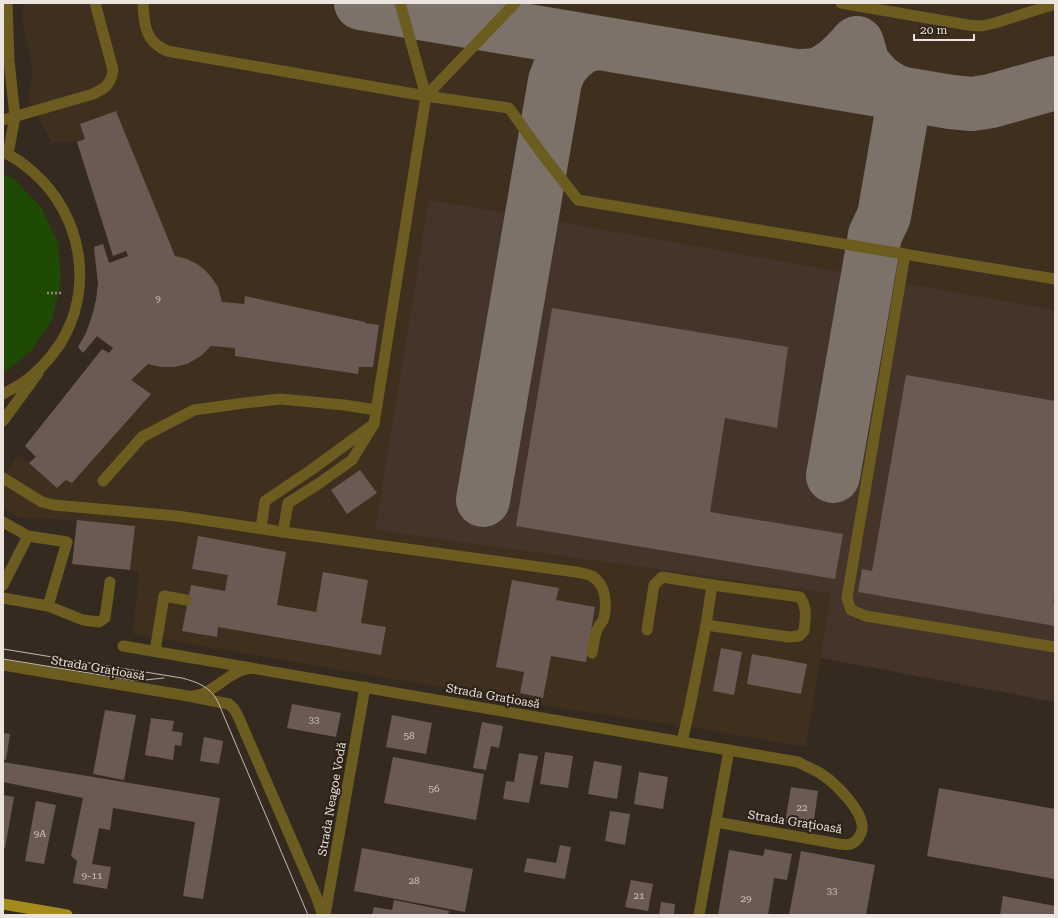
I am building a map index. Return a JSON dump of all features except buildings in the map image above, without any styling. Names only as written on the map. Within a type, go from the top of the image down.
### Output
[{"type":"main road","points":[[3,904],[67,915]]},
{"type":"street","points":[[3,120],[93,94],[101,91],[107,86],[112,78],[113,70],[95,3]]},
{"type":"street","points":[[143,3],[146,28],[150,38],[156,45],[167,51],[426,96],[509,108],[542,154],[578,200],[1055,279]]},
{"type":"street","points":[[283,532],[288,503],[352,460],[374,424],[426,96],[400,3]]},
{"type":"street","points":[[426,96],[515,3]]},
{"type":"street","points":[[841,3],[968,25],[982,26],[1055,4]]},
{"type":"street","points":[[3,422],[60,344],[70,324],[77,303],[80,281],[79,259],[75,238],[68,217],[57,198],[43,180],[26,166],[5,153],[15,117],[6,62],[6,10]]},
{"type":"street","points":[[905,254],[847,598],[851,610],[866,616],[1055,647]]},
{"type":"street","points":[[3,394],[25,381],[47,361]]},
{"type":"street","points":[[103,481],[142,437],[194,410],[280,400],[344,405],[376,410]]},
{"type":"street","points":[[261,528],[265,501],[311,470],[374,424]]},
{"type":"street","points":[[3,478],[47,504],[176,516],[590,575],[599,582],[604,590],[606,605],[604,620],[599,625],[595,635],[592,653]]},
{"type":"street","points":[[3,522],[28,536],[67,542],[48,606]]},
{"type":"street","points":[[3,585],[28,536]]},
{"type":"street","points":[[647,630],[654,585],[662,577],[800,597],[804,603],[806,612],[804,631],[798,636],[789,637],[706,625]]},
{"type":"street","points":[[3,598],[48,606],[83,620],[99,622],[105,618],[110,582]]},
{"type":"street","points":[[682,742],[706,625],[712,585]]},
{"type":"street","points":[[155,651],[164,596],[186,600]]},
{"type":"street","name":"Strada Grațioasă","points":[[123,646],[798,762],[820,773],[839,788],[853,803],[861,820],[863,829],[859,838],[851,844],[839,844],[716,822]]},
{"type":"street","name":"Strada Grațioasă","points":[[3,665],[230,704],[234,709],[324,915]]},
{"type":"street","name":"Strada Grațioasă","points":[[188,696],[195,696],[205,693],[233,674],[252,667]]},
{"type":"street","name":"Strada Neagoe Vodă","points":[[324,915],[365,687]]},
{"type":"street","points":[[699,915],[729,750]]},
{"type":"shaded area","points":[[24,3],[1055,3],[1055,702],[821,658],[806,747],[701,729],[566,709],[133,634],[139,571],[130,570],[135,526],[77,520],[20,518],[3,508],[3,477],[18,455],[29,463],[36,458],[25,446],[102,349],[109,353],[113,348],[97,337],[83,353],[78,347],[86,333],[96,300],[98,283],[94,247],[103,244],[110,263],[128,256],[126,251],[113,256],[77,142],[52,142],[28,99],[33,72],[22,18]]},
{"type":"shaded area","points":[[429,200],[1055,310],[1055,702],[821,658],[831,593],[375,530]]},
{"type":"green space","points":[[3,174],[14,179],[41,207],[58,243],[61,282],[52,320],[30,352],[3,373]]},
{"type":"taxiway","points":[[361,3],[951,102],[972,104],[991,101],[1055,83]]},
{"type":"taxiway","points":[[483,500],[555,81],[560,68],[570,56],[583,46],[597,43]]},
{"type":"taxiway","points":[[797,76],[816,75],[828,70],[844,58],[857,43],[863,64],[878,81],[892,90],[905,95],[884,216],[875,235],[833,476]]},
{"type":"tram line","points":[[3,649],[182,678],[198,683],[212,692],[218,702],[308,915]]},
{"type":"tram line","points":[[3,659],[132,680],[164,678]]}]
